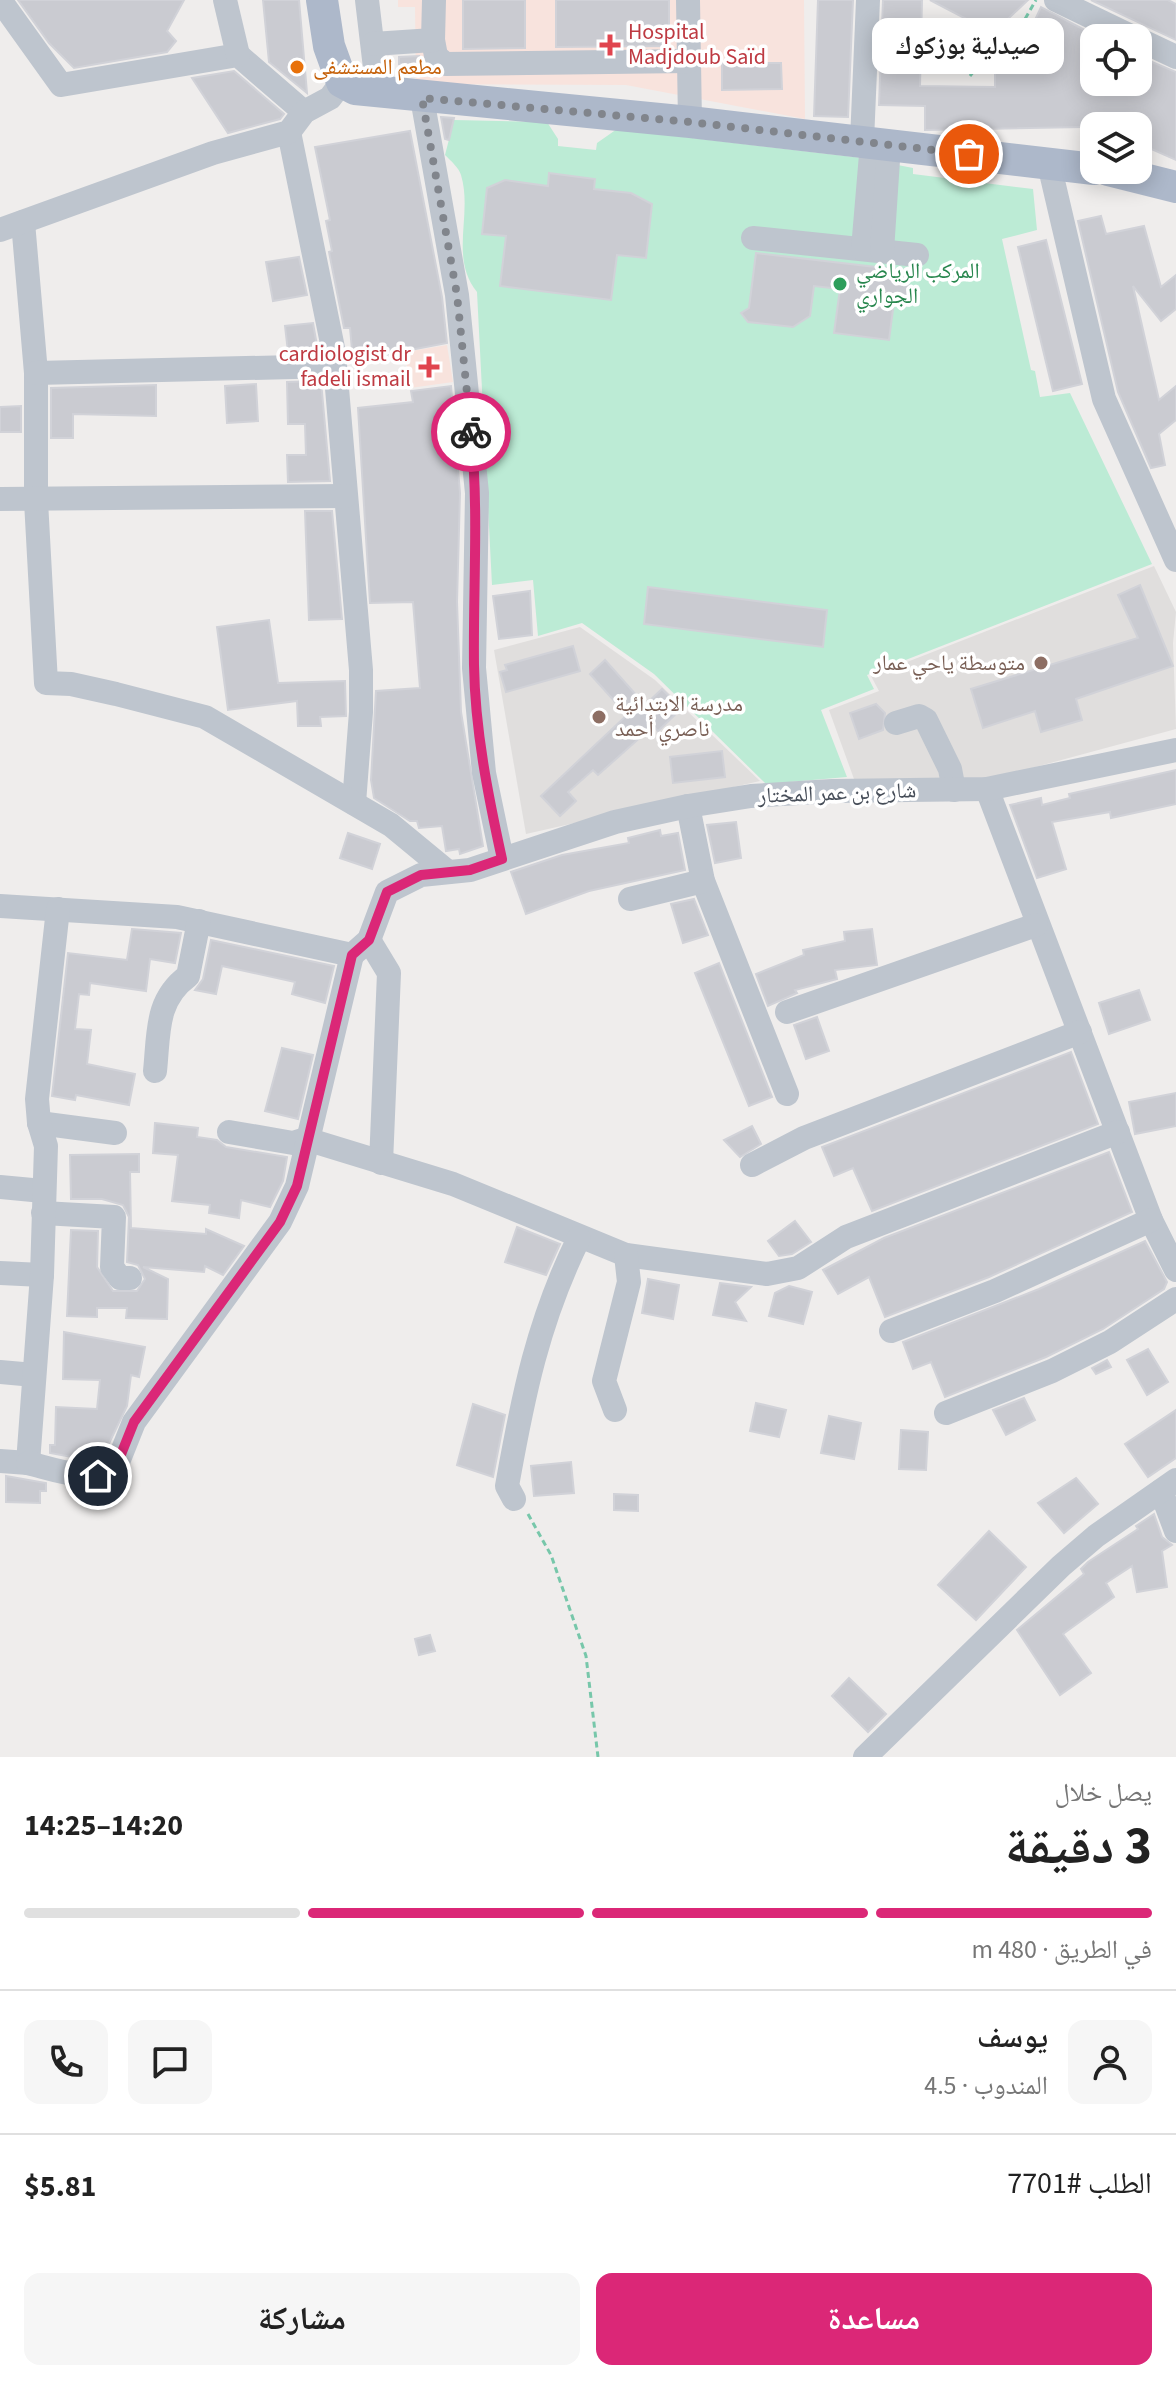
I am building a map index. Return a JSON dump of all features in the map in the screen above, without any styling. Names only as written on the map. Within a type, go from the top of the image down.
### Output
[{"type":"main road","points":[[322,0],[329,46],[342,82],[378,93],[690,122],[1080,167]]},
{"type":"main road","points":[[1152,181],[1176,187]]},
{"type":"street","points":[[0,0],[61,85],[238,55]]},
{"type":"street","points":[[225,0],[238,55],[304,112]]},
{"type":"street","points":[[367,0],[378,93]]},
{"type":"street","points":[[434,0],[433,40],[436,56],[445,64],[689,61]]},
{"type":"street","points":[[688,0],[690,122]]},
{"type":"street","points":[[868,0],[874,143],[873,250]]},
{"type":"street","points":[[1056,0],[1106,24]]},
{"type":"street","points":[[373,44],[433,40]]},
{"type":"street","points":[[1152,46],[1176,57]]},
{"type":"street","points":[[342,82],[330,98],[304,112],[289,132],[213,153],[12,226],[36,373],[37,497],[46,683],[101,690],[205,717],[391,825],[448,872]]},
{"type":"street","points":[[422,98],[457,295],[477,493],[474,668],[484,773],[502,859]]},
{"type":"street","points":[[289,132],[321,279],[335,366],[361,670],[354,803]]},
{"type":"street","points":[[1049,164],[1104,399],[1176,560]]},
{"type":"street","points":[[753,238],[917,255]]},
{"type":"street","points":[[36,373],[335,366]]},
{"type":"street","points":[[0,499],[345,496]]},
{"type":"street","points":[[896,723],[919,716],[926,720],[950,769],[954,790]]},
{"type":"street","name":"شارع بن عمر المختار","points":[[361,948],[387,892],[421,875],[470,870],[615,822],[751,796],[987,789],[1176,750]]},
{"type":"street","points":[[987,789],[1036,925],[1151,1220],[1176,1270]]},
{"type":"street","points":[[688,806],[703,881],[787,1094]]},
{"type":"street","points":[[630,899],[703,881]]},
{"type":"street","points":[[0,906],[199,921],[361,948],[389,973],[381,1163]]},
{"type":"street","points":[[28,1463],[42,1275],[46,1146],[39,1123],[37,1099],[58,909]]},
{"type":"street","points":[[155,1071],[161,1017],[171,988],[188,976],[199,921]]},
{"type":"street","points":[[787,1012],[1036,925]]},
{"type":"street","points":[[0,1461],[28,1463],[77,1477],[98,1476],[116,1467],[134,1422],[280,1222],[297,1186],[306,1139],[361,948]]},
{"type":"street","points":[[752,1165],[804,1138],[1080,1032]]},
{"type":"street","points":[[39,1123],[115,1133]]},
{"type":"street","points":[[229,1132],[293,1143],[306,1139],[453,1184],[626,1255],[767,1274],[798,1268],[846,1237],[1118,1132]]},
{"type":"street","points":[[0,1187],[43,1202],[114,1217],[112,1267],[120,1278],[130,1278]]},
{"type":"street","points":[[891,1331],[995,1291],[1151,1220]]},
{"type":"street","points":[[514,1499],[507,1486],[534,1346],[558,1280],[579,1238]]},
{"type":"street","points":[[615,1410],[604,1381],[629,1282],[626,1255]]},
{"type":"street","points":[[0,1273],[42,1275]]},
{"type":"street","points":[[946,1413],[1052,1371],[1110,1342],[1176,1299]]},
{"type":"street","points":[[0,1372],[34,1375]]},
{"type":"street","points":[[865,1757],[1061,1566],[1096,1536],[1168,1485],[1176,1531]]},
{"type":"path","points":[[970,76],[997,42],[1025,19],[1036,0]]},
{"type":"path","points":[[514,1499],[535,1521],[551,1555],[586,1656],[598,1757]]},
{"type":"shaded area","name":"Hospital Madjdoub Saïd","points":[[398,0],[804,0],[805,119],[626,85],[416,84],[415,7],[398,7]]},
{"type":"shaded area","name":"cardiologist dr fadeli ismail","points":[[447,345],[453,382],[410,388],[405,352]]},
{"type":"shaded area","name":"متوسطة ياحي عمار","points":[[1154,566],[1176,612],[1173,643],[1176,729],[980,782],[854,779],[829,710],[879,691],[871,676]]},
{"type":"shaded area","name":"مدرسة الابتدائية ناصري أحمد","points":[[580,627],[655,680],[760,781],[526,834],[494,650]]},
{"type":"green space","points":[[454,120],[547,122],[558,139],[558,146],[596,150],[597,143],[617,129],[862,158],[913,168],[913,174],[1033,189],[1037,230],[1002,239],[1031,370],[1035,371],[1040,397],[1070,393],[1152,564],[867,675],[874,689],[821,710],[847,777],[766,784],[654,674],[582,623],[538,636],[533,580],[492,585],[477,292],[464,265],[465,205],[461,175],[445,155]]},
{"type":"building","points":[[18,0],[184,0],[167,31],[176,41],[167,52],[74,68],[49,43]]},
{"type":"building","points":[[263,0],[299,0],[307,93],[269,62]]},
{"type":"building","points":[[463,0],[525,0],[525,48],[463,49]]},
{"type":"building","points":[[556,0],[669,0],[669,46],[556,47]]},
{"type":"building","points":[[818,0],[853,0],[848,117],[814,116]]},
{"type":"building","points":[[883,0],[922,0],[920,86],[995,87],[995,60],[1004,50],[1021,50],[1041,7],[1080,27],[1080,96],[1152,96],[1152,62],[1176,72],[1176,160],[1152,149],[1152,112],[1080,112],[1080,127],[925,130],[925,106],[879,105]]},
{"type":"building","points":[[930,0],[1028,0],[993,33]]},
{"type":"building","points":[[1091,0],[1168,0],[1176,4],[1176,40],[1152,29],[1152,24],[1142,24]]},
{"type":"building","points":[[419,56],[419,64],[399,64],[399,57]]},
{"type":"building","points":[[722,63],[781,63],[782,89],[722,90]]},
{"type":"building","points":[[234,71],[284,114],[280,119],[228,133],[192,78]]},
{"type":"building","points":[[441,117],[454,118],[449,140],[445,139]]},
{"type":"building","points":[[410,131],[442,297],[447,343],[353,361],[350,328],[344,328],[329,252],[332,251],[326,221],[330,220],[315,147]]},
{"type":"building","points":[[549,173],[595,179],[594,189],[631,193],[652,204],[646,258],[617,255],[611,300],[500,286],[506,236],[482,234],[487,188],[505,180],[548,186]]},
{"type":"building","points":[[1101,216],[1106,234],[1144,226],[1161,287],[1176,275],[1176,309],[1161,321],[1133,286],[1159,400],[1176,386],[1176,420],[1159,434],[1165,465],[1151,468],[1118,392],[1078,221]]},
{"type":"building","points":[[1046,240],[1082,384],[1053,391],[1018,247]]},
{"type":"building","points":[[756,253],[910,271],[907,296],[895,294],[889,340],[834,333],[840,289],[814,286],[810,316],[793,327],[748,322],[741,313],[749,308]]},
{"type":"building","points":[[299,257],[307,295],[273,301],[266,262]]},
{"type":"building","points":[[313,323],[318,351],[288,352],[285,326]]},
{"type":"building","points":[[321,381],[330,481],[288,482],[287,455],[306,455],[305,424],[288,424],[287,382]]},
{"type":"building","points":[[256,384],[258,421],[227,423],[225,386]]},
{"type":"building","points":[[156,385],[156,416],[73,414],[73,438],[51,438],[51,388]]},
{"type":"building","points":[[451,386],[460,493],[457,602],[461,712],[483,846],[460,854],[459,849],[446,851],[442,826],[419,828],[417,821],[410,821],[374,798],[371,780],[376,691],[420,688],[413,602],[370,603],[358,408],[413,402],[411,391]]},
{"type":"building","points":[[21,406],[21,432],[0,432],[0,407]]},
{"type":"building","points":[[305,511],[332,511],[342,619],[309,620]]},
{"type":"building","points":[[1140,585],[1173,666],[1076,699],[1082,720],[1041,732],[1035,711],[983,728],[971,689],[1138,638],[1118,595]]},
{"type":"building","points":[[648,587],[827,610],[823,647],[644,624]]},
{"type":"building","points":[[530,591],[532,635],[499,639],[493,596]]},
{"type":"building","points":[[269,620],[278,683],[345,681],[346,716],[320,717],[321,726],[298,726],[297,701],[228,710],[217,627]]},
{"type":"building","points":[[573,646],[580,671],[506,692],[500,672],[507,670],[505,665]]},
{"type":"building","points":[[605,660],[645,705],[662,689],[681,709],[658,731],[653,726],[598,775],[593,770],[568,792],[576,801],[560,816],[541,796],[627,715],[590,674]]},
{"type":"building","points":[[876,704],[885,713],[883,730],[859,739],[850,713]]},
{"type":"building","points":[[722,751],[725,777],[673,783],[670,757]]},
{"type":"building","points":[[1176,770],[1176,804],[1111,818],[1110,812],[1052,822],[1066,869],[1037,878],[1010,805],[1041,798],[1042,805],[1070,798],[1069,794]]},
{"type":"building","points":[[736,822],[741,858],[715,863],[707,825]]},
{"type":"building","points":[[660,830],[661,836],[678,833],[685,870],[589,891],[526,914],[511,872],[562,855],[629,843],[628,838]]},
{"type":"building","points":[[348,833],[380,844],[372,869],[340,858]]},
{"type":"building","points":[[694,899],[708,935],[683,943],[671,904]]},
{"type":"building","points":[[132,929],[181,933],[175,963],[150,959],[146,991],[90,983],[89,995],[79,994],[75,1029],[91,1030],[87,1064],[135,1074],[129,1105],[76,1095],[75,1100],[52,1096],[68,953],[127,960]]},
{"type":"building","points":[[872,929],[877,965],[835,970],[837,979],[795,990],[797,993],[768,1006],[756,974],[804,955],[803,950],[845,941],[844,932]]},
{"type":"building","points":[[211,940],[334,966],[325,1003],[292,994],[295,982],[222,966],[216,994],[195,990],[203,979]]},
{"type":"building","points":[[719,963],[772,1097],[749,1106],[695,973]]},
{"type":"building","points":[[1139,990],[1150,1020],[1109,1034],[1099,1003]]},
{"type":"building","points":[[817,1017],[829,1051],[806,1059],[794,1025]]},
{"type":"building","points":[[282,1048],[313,1055],[298,1119],[265,1111]]},
{"type":"building","points":[[1071,1052],[1098,1124],[872,1211],[853,1168],[834,1176],[822,1147]]},
{"type":"building","points":[[1176,1093],[1176,1126],[1135,1134],[1129,1102]]},
{"type":"building","points":[[155,1123],[198,1128],[197,1137],[217,1140],[226,1147],[287,1157],[283,1181],[270,1207],[241,1200],[239,1218],[209,1213],[210,1205],[172,1201],[178,1155],[153,1153]]},
{"type":"building","points":[[752,1126],[761,1144],[740,1157],[724,1140]]},
{"type":"building","points":[[1109,1152],[1132,1212],[989,1277],[885,1317],[869,1277],[838,1294],[823,1270],[884,1238]]},
{"type":"building","points":[[139,1154],[139,1172],[130,1172],[131,1228],[206,1234],[206,1229],[244,1246],[223,1275],[205,1266],[204,1272],[143,1267],[168,1279],[167,1319],[126,1318],[127,1308],[97,1308],[97,1317],[67,1316],[71,1230],[98,1231],[97,1267],[113,1291],[137,1291],[145,1279],[138,1265],[127,1262],[129,1217],[123,1205],[102,1199],[71,1199],[70,1155]]},
{"type":"building","points":[[795,1221],[811,1242],[792,1254],[779,1256],[768,1241]]},
{"type":"building","points":[[517,1227],[560,1244],[546,1275],[505,1262]]},
{"type":"building","points":[[1145,1241],[1167,1282],[1164,1289],[1103,1329],[1046,1357],[945,1397],[931,1362],[913,1369],[903,1342],[1039,1289]]},
{"type":"building","points":[[648,1279],[679,1285],[673,1319],[642,1313]]},
{"type":"building","points":[[720,1283],[751,1287],[735,1302],[746,1321],[713,1315]]},
{"type":"building","points":[[789,1286],[812,1292],[803,1324],[769,1316],[775,1293]]},
{"type":"building","points":[[64,1332],[145,1347],[139,1377],[131,1375],[127,1406],[103,1456],[84,1454],[83,1459],[50,1453],[50,1445],[55,1445],[56,1407],[97,1409],[100,1380],[63,1379]]},
{"type":"building","points":[[1148,1349],[1168,1382],[1147,1395],[1127,1360]]},
{"type":"building","points":[[1107,1360],[1111,1367],[1096,1374],[1092,1368]]},
{"type":"building","points":[[1024,1398],[1035,1420],[1006,1435],[993,1410]]},
{"type":"building","points":[[756,1403],[786,1410],[779,1437],[750,1431]]},
{"type":"building","points":[[473,1404],[505,1415],[493,1477],[457,1465]]},
{"type":"building","points":[[1176,1410],[1176,1458],[1148,1477],[1125,1444]]},
{"type":"building","points":[[829,1416],[861,1423],[854,1459],[821,1453]]},
{"type":"building","points":[[901,1430],[928,1432],[926,1470],[899,1469]]},
{"type":"building","points":[[571,1462],[574,1493],[534,1496],[531,1466]]},
{"type":"building","points":[[6,1476],[46,1483],[46,1491],[40,1491],[40,1503],[6,1502]]},
{"type":"building","points":[[1076,1478],[1098,1504],[1064,1533],[1038,1503]]},
{"type":"building","points":[[614,1494],[638,1495],[638,1511],[614,1510]]},
{"type":"building","points":[[1154,1514],[1162,1537],[1172,1545],[1162,1551],[1167,1587],[1137,1592],[1132,1566],[1106,1583],[1114,1597],[1063,1634],[1091,1673],[1060,1695],[1017,1630],[1084,1574],[1081,1569],[1088,1562],[1138,1529],[1136,1526]]},
{"type":"building","points":[[989,1531],[1026,1567],[976,1620],[938,1585]]},
{"type":"building","points":[[430,1635],[435,1651],[419,1655],[415,1639]]},
{"type":"building","points":[[849,1678],[886,1714],[868,1732],[832,1696]]},
{"type":"way so far","points":[[471,432],[457,295],[422,98],[690,122],[969,154]]},
{"type":"place","name":"Hospital Madjdoub Saïd","points":[[610,45]]},
{"type":"place","name":"مطعم المستشفى","points":[[297,67]]},
{"type":"place","name":"صيدلية بوزكوك","points":[[969,154]]},
{"type":"place","name":"المركب الرياضي الجواري","points":[[840,284]]},
{"type":"place","name":"cardiologist dr fadeli ismail","points":[[429,367]]},
{"type":"place","name":"متوسطة ياحي عمار","points":[[1041,663]]},
{"type":"place","name":"مدرسة الابتدائية ناصري أحمد","points":[[599,717]]},
{"type":"route","points":[[98,1476],[116,1467],[128,1446],[134,1422],[280,1222],[297,1186],[352,955],[369,940],[387,892],[421,875],[470,870],[502,859],[484,773],[474,668],[477,493],[471,432]]}]
